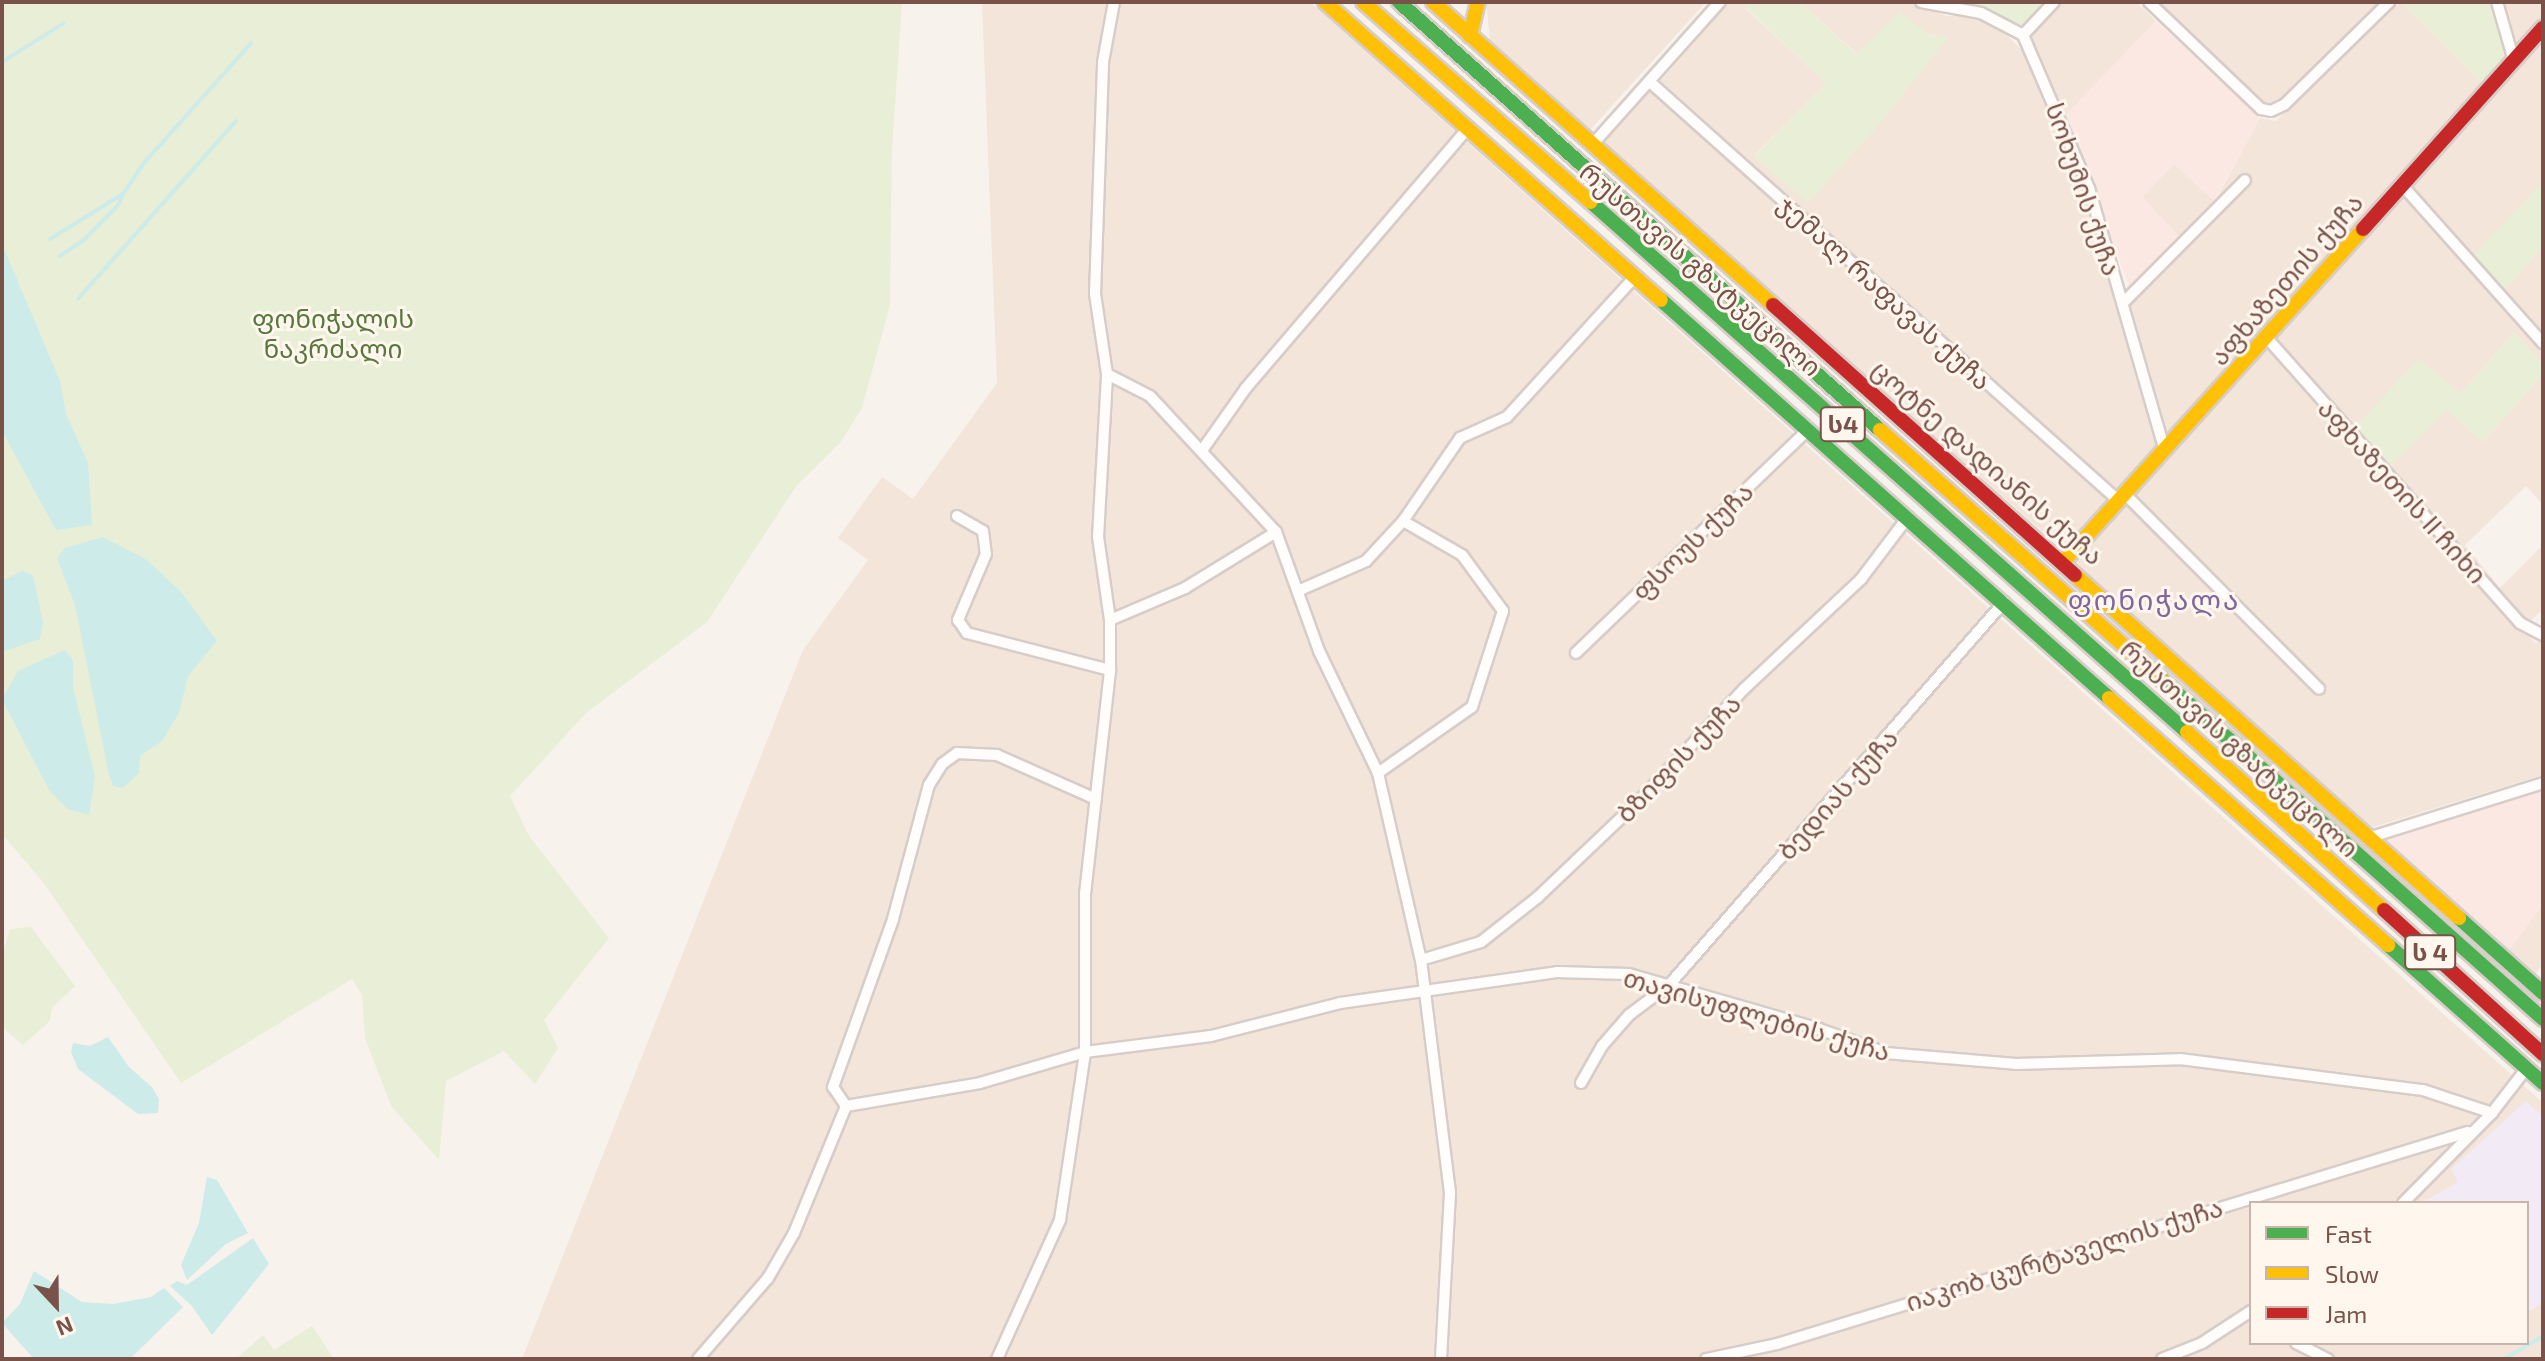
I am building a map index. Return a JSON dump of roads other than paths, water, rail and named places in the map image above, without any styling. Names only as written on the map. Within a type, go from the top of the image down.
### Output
[{"type":"main road","points":[[1325,2],[2543,1083]]},
{"type":"main road","name":"რუსთავის გზატკეცილი","points":[[1363,2],[1930,499],[2543,1054]]},
{"type":"main road","name":"რუსთავის გზატკეცილი","points":[[1399,2],[2543,1019]]},
{"type":"main road","name":"ცოტნე დადიანის ქუჩა","points":[[1433,2],[2064,561],[2368,838],[2541,987]]},
{"type":"main road","points":[[1470,36],[1478,2]]},
{"type":"main road","name":"აფხაზეთის ქუჩა","points":[[2064,561],[2124,499],[2543,28]]},
{"type":"street","points":[[997,1359],[1060,1220],[1085,1052],[1085,894],[1110,670],[1110,620],[1098,537],[1107,374],[1095,294],[1103,62],[1114,2]]},
{"type":"street","points":[[1592,145],[1720,2]]},
{"type":"street","points":[[1921,2],[1981,13],[2023,35],[2054,2]]},
{"type":"street","points":[[2149,2],[2261,109],[2271,111],[2284,105],[2389,2]]},
{"type":"street","points":[[2497,2],[2514,61]]},
{"type":"street","name":"სოხუმის ქუჩა","points":[[2023,35],[2089,188],[2165,453]]},
{"type":"street","name":"ჯემალ რაფავას ქუჩა","points":[[1650,82],[2124,499],[2319,689]]},
{"type":"street","points":[[1203,449],[1246,388],[1467,129]]},
{"type":"street","points":[[2123,303],[2245,180]]},
{"type":"street","points":[[2402,185],[2543,343]]},
{"type":"street","points":[[1300,590],[1366,561],[1403,521],[1460,438],[1507,417],[1634,278]]},
{"type":"street","name":"აფხაზეთის II ჩიხი","points":[[2267,338],[2520,623],[2543,635]]},
{"type":"street","points":[[1107,374],[1150,396],[1203,449],[1276,532],[1300,590],[1319,651],[1378,773],[1421,960],[1450,1193],[1441,1359]]},
{"type":"street","name":"ფსოუს ქუჩა","points":[[1576,653],[1809,429]]},
{"type":"street","points":[[957,516],[983,531],[986,554],[958,620],[967,633],[1110,670]]},
{"type":"street","name":"ბზიფის ქუჩა","points":[[1421,960],[1481,942],[1538,897],[1641,799],[1744,689],[1861,579],[1908,517]]},
{"type":"street","points":[[1378,773],[1472,707],[1503,611],[1462,555],[1403,521]]},
{"type":"street","points":[[1110,620],[1185,588],[1276,532]]},
{"type":"street","name":"ბედიას ქუჩა","points":[[1581,1083],[1602,1046],[1629,1015],[1669,985],[2004,602]]},
{"type":"street","points":[[698,1359],[768,1278],[794,1233],[846,1106],[833,1087],[893,919],[929,785],[942,764],[957,753],[997,755],[1096,799]]},
{"type":"street","points":[[2368,838],[2543,783]]},
{"type":"street","name":"თავისუფლების ქუჩა","points":[[846,1106],[980,1083],[1085,1052],[1161,1046],[1340,1003],[1557,972],[1629,974],[1886,1053],[2016,1064],[2194,1061],[2423,1090],[2492,1113]]},
{"type":"street","points":[[2405,1201],[2468,1132],[2492,1113],[2526,1069]]},
{"type":"street","name":"იაკობ ცურტაველის ქუჩა","points":[[1706,1359],[1777,1344],[2468,1132]]},
{"type":"street","points":[[2162,1359],[2202,1343],[2249,1312]]},
{"type":"street","points":[[2300,1345],[2328,1359]]},
{"type":"water","points":[[2,244],[60,381],[66,414],[88,463],[92,525],[56,530],[2,431]]},
{"type":"water","points":[[103,537],[147,560],[182,593],[217,641],[188,676],[179,713],[162,741],[140,756],[139,773],[123,788],[113,786],[109,775],[75,605],[57,558],[65,548]]},
{"type":"water","points":[[22,571],[33,575],[43,623],[40,639],[2,652],[2,581]]},
{"type":"water","points":[[65,650],[73,661],[73,687],[95,777],[89,815],[68,809],[49,790],[2,699],[18,671]]},
{"type":"water","points":[[108,1037],[129,1067],[152,1087],[159,1099],[158,1113],[138,1114],[78,1069],[71,1052],[73,1043],[90,1046]]},
{"type":"water","points":[[207,1177],[217,1180],[248,1233],[226,1244],[187,1280],[181,1265],[199,1223]]},
{"type":"water","points":[[253,1238],[269,1264],[212,1335],[191,1305],[170,1286],[177,1281],[187,1285]]},
{"type":"water","points":[[34,1271],[82,1302],[113,1304],[151,1297],[164,1288],[183,1307],[130,1359],[34,1359],[2,1323],[20,1304]]},
{"type":"waterway","points":[[2,62],[64,23]]},
{"type":"waterway","points":[[50,239],[123,194],[143,164],[251,43]]},
{"type":"waterway","points":[[78,299],[236,121]]},
{"type":"waterway","points":[[60,256],[85,239],[119,204],[123,194]]},
{"type":"waterway","points":[[2529,1344],[2543,1336]]},
{"type":"waterway","points":[[2504,1359],[2528,1345]]},
{"type":"district","name":"ფონიჭალა","points":[[2154,599]]},
{"type":"park label","name":"ფონიჭალის ნაკრძალი","points":[[333,333]]}]
